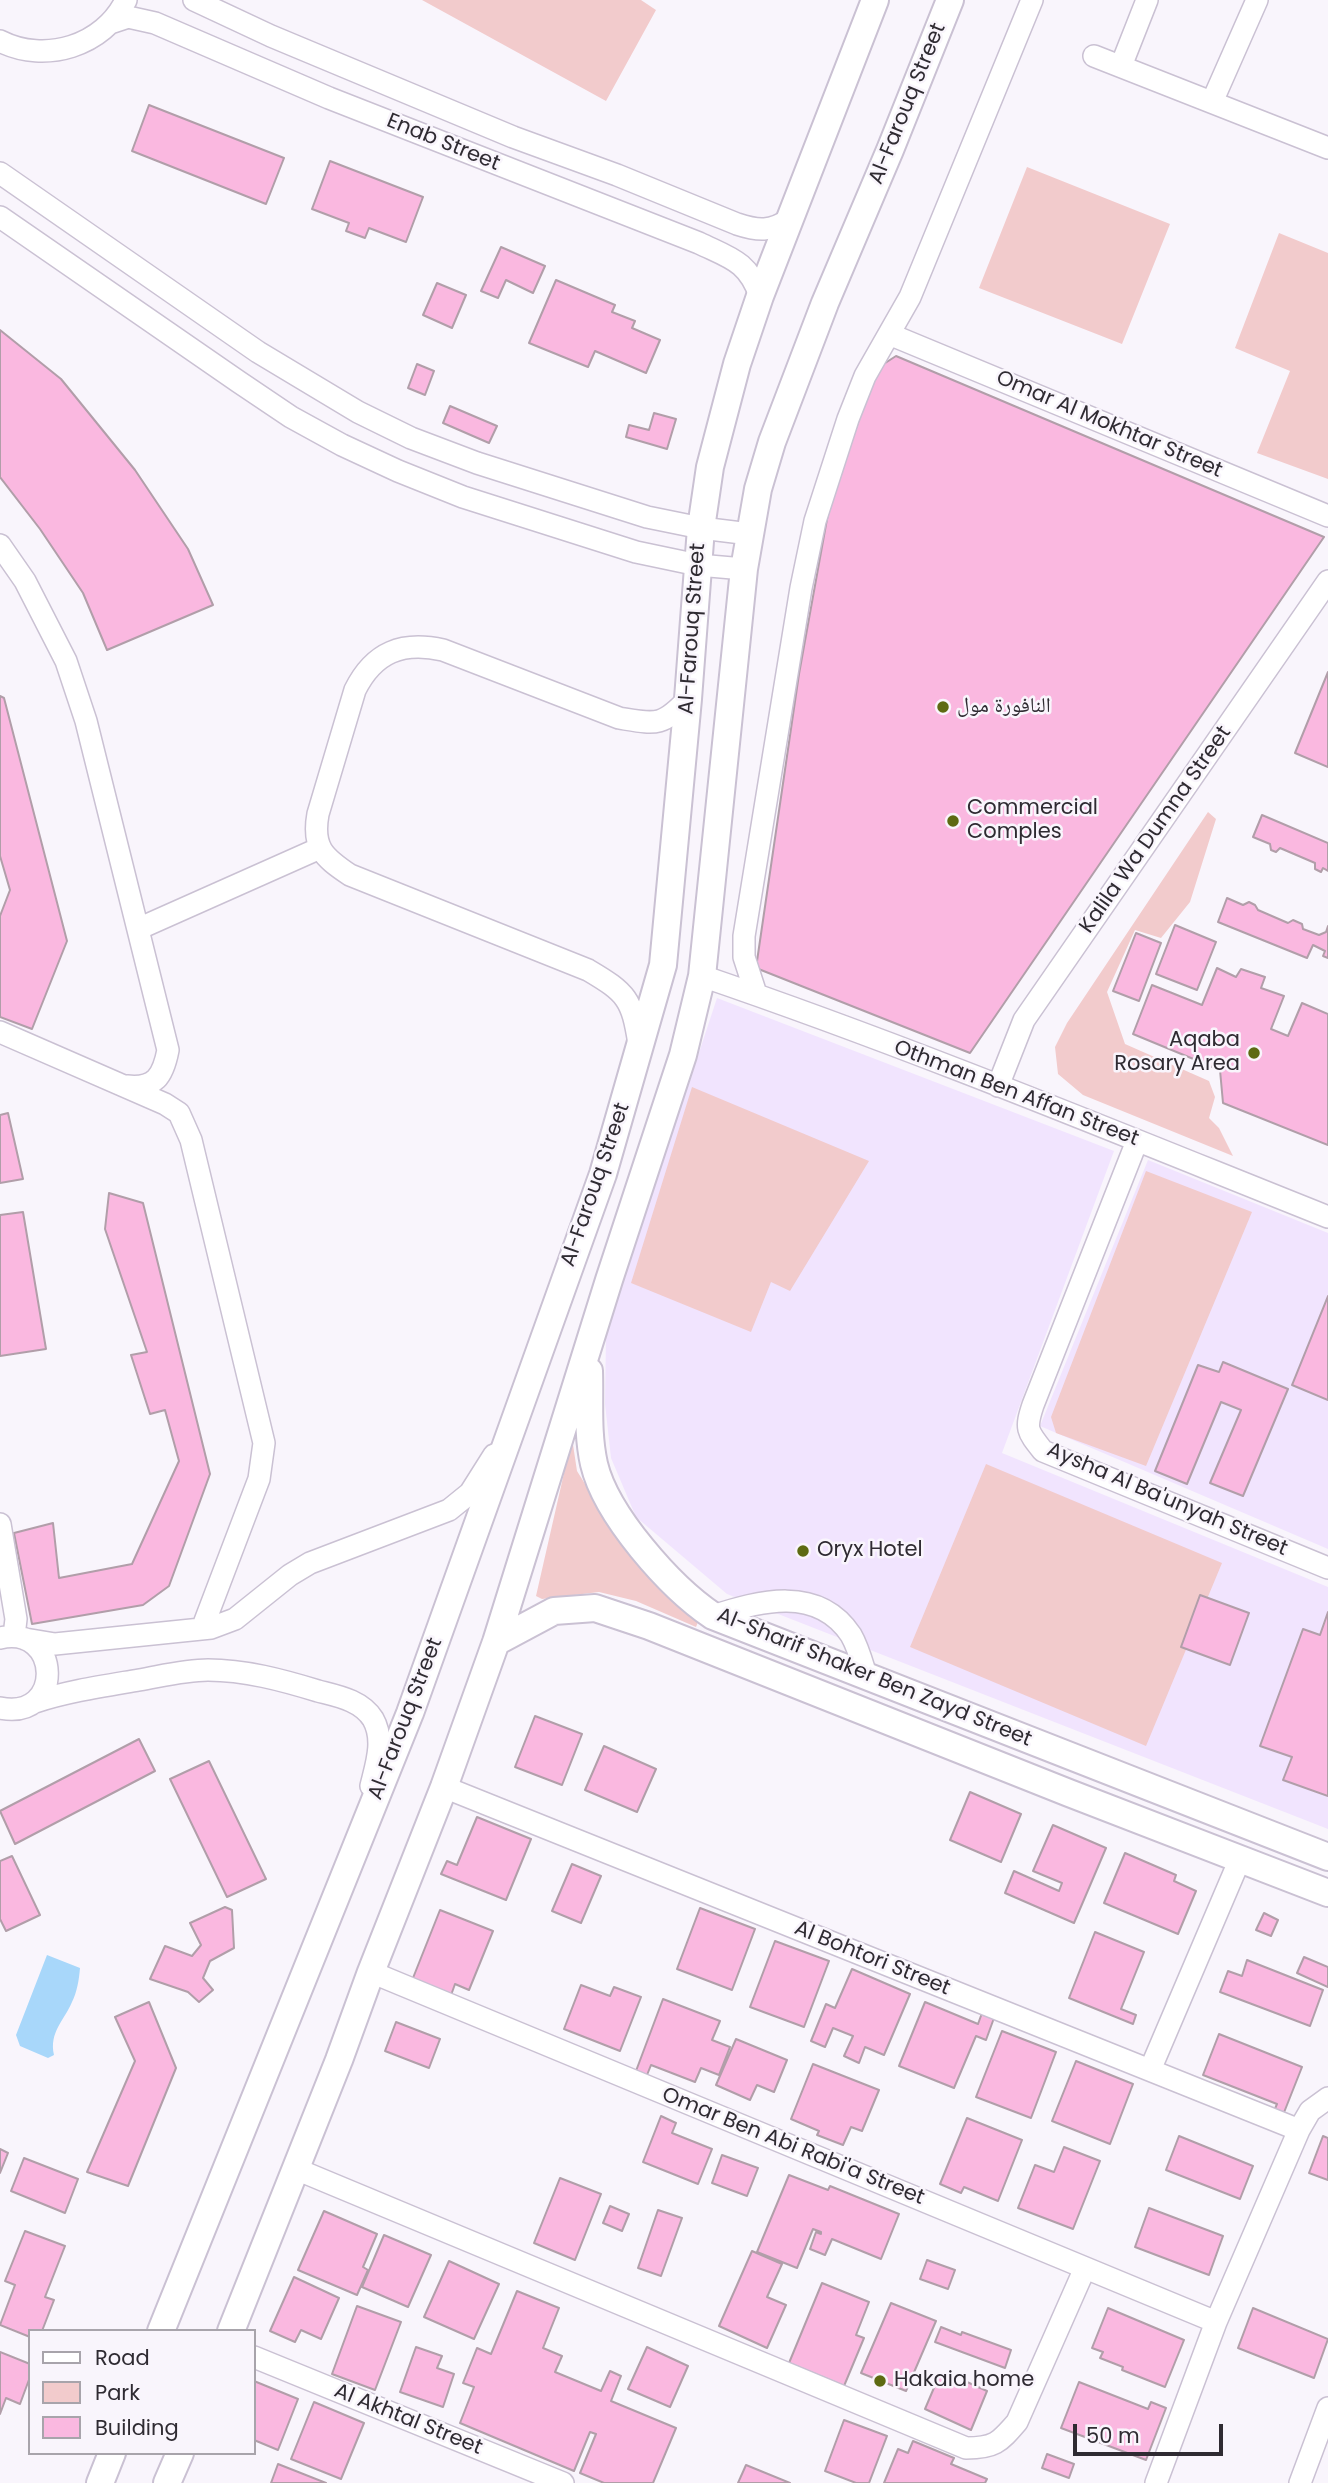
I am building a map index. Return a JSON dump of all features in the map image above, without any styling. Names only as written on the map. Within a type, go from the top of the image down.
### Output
[{"type":"main road","name":"Al-Farouq Street","points":[[162,2329],[410,1713],[603,1174],[663,965],[701,528],[710,467],[737,364],[760,296],[876,0]]},
{"type":"main road","name":"Al-Farouq Street","points":[[232,2329],[444,1787],[496,1642],[683,1055],[702,975],[744,569],[758,489],[791,391],[950,0]]},
{"type":"main road","name":"Al-Sharif Shaker Ben Zayd Street","points":[[589,1345],[590,1438],[599,1480],[624,1523],[668,1579],[713,1616],[1328,1857]]},
{"type":"main road","name":"Al-Sharif Shaker Ben Zayd Street","points":[[496,1642],[554,1611],[595,1608],[649,1626],[1328,1893]]},
{"type":"main road","points":[[1069,1793],[1080,1759]]},
{"type":"main road","points":[[100,2483],[111,2455]]},
{"type":"main road","points":[[167,2483],[179,2455]]},
{"type":"street","points":[[0,41],[22,50],[41,52],[79,45],[96,36],[110,23],[126,0]]},
{"type":"street","name":"Enab Street","points":[[194,0],[271,36],[513,137],[617,175],[727,220],[750,228],[767,230],[779,227],[790,219]]},
{"type":"street","points":[[756,994],[744,957],[744,936],[807,555],[815,521],[865,376],[910,297],[1032,0]]},
{"type":"street","points":[[1121,66],[1147,0]]},
{"type":"street","points":[[1212,102],[1257,0]]},
{"type":"street","name":"Enab Street","points":[[110,23],[128,16],[155,23],[342,103],[699,243],[745,266],[755,281],[760,296]]},
{"type":"street","points":[[1094,56],[1328,148]]},
{"type":"street","points":[[0,173],[257,352],[358,412],[411,439],[477,463],[648,517],[701,528],[750,534]]},
{"type":"street","points":[[0,217],[291,417],[342,445],[463,498],[636,552],[698,565],[744,569]]},
{"type":"street","name":"Omar Al Mokhtar Street","points":[[889,334],[1328,516]]},
{"type":"street","points":[[0,545],[25,581],[66,661],[86,721],[168,1050],[165,1067],[150,1084],[139,1087],[123,1086]]},
{"type":"street","name":"Kalila Wa Dumna Street","points":[[998,1086],[1024,1020],[1328,581]]},
{"type":"street","points":[[640,1051],[628,999],[610,983],[588,970],[350,875],[332,863],[320,848],[314,834],[355,690],[362,676],[386,654],[422,646],[443,650],[619,718],[647,722],[670,719],[688,699]]},
{"type":"street","points":[[138,929],[320,848]]},
{"type":"street","name":"Othman Ben Affan Street","points":[[702,975],[998,1086],[1328,1217]]},
{"type":"street","points":[[0,1032],[165,1104],[179,1113],[187,1127],[264,1443],[259,1479],[202,1629]]},
{"type":"street","name":"Aysha Al Ba'unyah Street","points":[[1137,1141],[1033,1405],[1027,1425],[1028,1432],[1043,1451],[1328,1568]]},
{"type":"street","points":[[13,1638],[55,1644],[202,1629],[235,1619],[290,1575],[310,1563],[450,1510],[470,1493],[512,1422]]},
{"type":"street","points":[[0,1524],[16,1619],[13,1638]]},
{"type":"street","points":[[713,1616],[767,1600],[795,1601],[820,1609],[838,1620],[851,1635],[866,1675]]},
{"type":"street","points":[[13,1638],[36,1646],[44,1656],[48,1681],[44,1692],[35,1702]]},
{"type":"street","points":[[4,1712],[24,1708],[64,1693],[188,1671],[209,1670],[273,1678],[348,1699],[363,1708],[378,1731],[379,1749],[358,1843]]},
{"type":"street","name":"Al Bohtori Street","points":[[444,1787],[1299,2130]]},
{"type":"street","points":[[1150,2070],[1240,1858]]},
{"type":"street","name":"Omar Ben Abi Rabi'a Street","points":[[371,1972],[1216,2322]]},
{"type":"street","points":[[1156,2483],[1216,2322],[1299,2130],[1310,2110],[1328,2098]]},
{"type":"street","points":[[296,2169],[966,2448],[987,2448],[1002,2440],[1017,2422],[1085,2268]]},
{"type":"street","name":"Al Akhtal Street","points":[[256,2358],[563,2483]]},
{"type":"street","points":[[1300,2483],[1328,2408]]},
{"type":"shaded area","points":[[717,998],[1114,1151],[1002,1453],[1328,1587],[1328,1829],[727,1594],[636,1517],[611,1458],[605,1404],[606,1335]]},
{"type":"shaded area","points":[[1148,1160],[1328,1233],[1328,1549],[1040,1426]]},
{"type":"green space","points":[[422,0],[641,0],[656,10],[606,101]]},
{"type":"green space","points":[[1027,167],[1170,224],[1122,344],[979,288]]},
{"type":"green space","points":[[1279,233],[1328,253],[1328,479],[1257,453],[1290,371],[1235,348]]},
{"type":"green space","points":[[1208,812],[1216,819],[1190,902],[1161,938],[1135,930],[1107,992],[1125,1044],[1209,1081],[1215,1097],[1209,1118],[1219,1128],[1233,1156],[1083,1095],[1058,1074],[1055,1047],[1067,1023]]},
{"type":"green space","points":[[692,1087],[869,1161],[790,1291],[771,1282],[751,1332],[631,1283]]},
{"type":"green space","points":[[1146,1171],[1252,1212],[1146,1466],[1056,1433],[1051,1417]]},
{"type":"green space","points":[[572,1438],[577,1471],[628,1553],[700,1617],[696,1627],[636,1601],[599,1592],[542,1599],[536,1596]]},
{"type":"green space","points":[[986,1464],[1222,1563],[1146,1746],[910,1647]]},
{"type":"water","points":[[47,1955],[80,1968],[74,1998],[55,2033],[54,2055],[48,2058],[20,2046],[16,2035]]},
{"type":"building","points":[[149,105],[284,158],[266,204],[132,151]]},
{"type":"building","points":[[330,161],[423,197],[406,242],[369,228],[365,238],[346,231],[349,223],[312,209]]},
{"type":"building","points":[[501,247],[545,266],[533,293],[506,280],[498,298],[481,291]]},
{"type":"building","points":[[556,280],[615,305],[612,312],[635,321],[632,328],[660,340],[646,373],[595,351],[588,367],[529,343]]},
{"type":"building","points":[[437,283],[466,295],[452,328],[423,315]]},
{"type":"building","points":[[0,330],[61,379],[135,470],[188,549],[213,605],[107,650],[83,593],[40,529],[0,477]]},
{"type":"building","name":"Commercial Comples","points":[[896,356],[1324,537],[970,1053],[756,968],[799,674],[829,508],[876,369]]},
{"type":"building","points":[[417,364],[434,371],[425,395],[408,388]]},
{"type":"building","points":[[450,406],[497,426],[489,443],[443,423]]},
{"type":"building","points":[[654,413],[676,419],[667,449],[626,437],[629,425],[649,430]]},
{"type":"building","points":[[1328,672],[1328,767],[1295,753]]},
{"type":"building","points":[[0,696],[4,698],[67,941],[32,1029],[0,1017],[0,916],[10,890],[0,856]]},
{"type":"building","points":[[1262,815],[1328,843],[1328,871],[1323,868],[1321,872],[1315,869],[1315,863],[1280,848],[1276,852],[1271,850],[1270,844],[1253,837]]},
{"type":"building","points":[[1227,898],[1243,905],[1249,902],[1258,910],[1288,923],[1293,920],[1302,924],[1303,929],[1319,935],[1326,932],[1328,926],[1328,958],[1323,956],[1325,951],[1313,945],[1307,958],[1218,922]]},
{"type":"building","points":[[1175,925],[1216,942],[1197,990],[1156,974]]},
{"type":"building","points":[[1136,933],[1161,943],[1139,1001],[1113,991]]},
{"type":"building","name":"Aqaba Rosary Area","points":[[1217,968],[1236,977],[1241,969],[1265,977],[1261,988],[1284,996],[1271,1029],[1288,1036],[1302,1003],[1328,1014],[1328,1145],[1223,1103],[1220,1070],[1133,1034],[1152,985],[1202,1005]]},
{"type":"building","points":[[8,1113],[23,1179],[0,1183],[0,1115]]},
{"type":"building","points":[[109,1193],[143,1203],[210,1474],[169,1586],[143,1605],[32,1624],[14,1533],[53,1523],[59,1578],[132,1564],[179,1461],[165,1410],[150,1414],[131,1355],[147,1352],[105,1229]]},
{"type":"building","points":[[23,1212],[46,1349],[0,1356],[0,1215]]},
{"type":"building","points":[[1328,1296],[1328,1400],[1292,1385]]},
{"type":"building","points":[[1223,1362],[1288,1389],[1243,1496],[1210,1483],[1241,1410],[1221,1402],[1187,1484],[1155,1471],[1198,1365],[1219,1372]]},
{"type":"building","points":[[1200,1595],[1249,1613],[1230,1665],[1181,1647]]},
{"type":"building","points":[[1328,1612],[1328,1796],[1283,1780],[1292,1757],[1260,1746],[1303,1629],[1320,1635]]},
{"type":"building","points":[[535,1716],[582,1734],[562,1785],[515,1767]]},
{"type":"building","points":[[139,1739],[155,1771],[15,1844],[0,1811]]},
{"type":"building","points":[[604,1746],[656,1769],[637,1812],[585,1790]]},
{"type":"building","points":[[209,1761],[266,1879],[227,1897],[170,1779]]},
{"type":"building","points":[[970,1792],[1021,1814],[1001,1862],[950,1840]]},
{"type":"building","points":[[477,1817],[531,1839],[506,1900],[441,1874],[447,1861],[457,1865]]},
{"type":"building","points":[[1053,1825],[1106,1848],[1074,1923],[1005,1893],[1014,1871],[1059,1891],[1062,1883],[1033,1871]]},
{"type":"building","points":[[1125,1853],[1176,1875],[1174,1881],[1196,1891],[1178,1934],[1104,1903]]},
{"type":"building","points":[[12,1856],[40,1915],[6,1931],[0,1919],[0,1861]]},
{"type":"building","points":[[572,1864],[601,1876],[581,1923],[552,1911]]},
{"type":"building","points":[[225,1907],[232,1910],[234,1948],[210,1961],[203,1978],[213,1990],[199,2002],[188,1992],[150,1979],[165,1946],[192,1956],[201,1945],[190,1923]]},
{"type":"building","points":[[700,1908],[755,1929],[732,1990],[677,1969]]},
{"type":"building","points":[[440,1910],[493,1931],[469,1990],[455,1984],[450,1998],[411,1983]]},
{"type":"building","points":[[1264,1913],[1278,1920],[1271,1936],[1256,1930]]},
{"type":"building","points":[[1095,1932],[1144,1952],[1121,2009],[1136,2015],[1133,2024],[1069,1998]]},
{"type":"building","points":[[775,1941],[829,1961],[804,2027],[750,2007]]},
{"type":"building","points":[[1304,1957],[1328,1967],[1328,1987],[1297,1973]]},
{"type":"building","points":[[1247,1960],[1323,1990],[1310,2026],[1220,1992],[1228,1971],[1242,1976]]},
{"type":"building","points":[[852,1969],[910,1994],[884,2055],[865,2047],[859,2063],[844,2056],[853,2036],[833,2028],[825,2047],[811,2041],[826,2004],[835,2008]]},
{"type":"building","points":[[581,1985],[610,1996],[614,1987],[641,1997],[620,2051],[564,2029]]},
{"type":"building","points":[[663,1999],[720,2021],[712,2040],[730,2047],[719,2075],[701,2068],[695,2082],[651,2065],[647,2075],[636,2071]]},
{"type":"building","points":[[149,2002],[176,2068],[128,2186],[87,2172],[135,2061],[115,2017]]},
{"type":"building","points":[[925,2002],[978,2024],[982,2013],[994,2018],[986,2040],[976,2036],[954,2088],[899,2066]]},
{"type":"building","points":[[396,2022],[440,2039],[429,2068],[385,2051]]},
{"type":"building","points":[[1002,2031],[1056,2052],[1031,2118],[976,2097]]},
{"type":"building","points":[[1219,2034],[1302,2067],[1283,2115],[1274,2111],[1277,2104],[1203,2075]]},
{"type":"building","points":[[736,2039],[787,2060],[774,2092],[757,2085],[750,2100],[716,2085]]},
{"type":"building","points":[[1076,2061],[1133,2084],[1110,2144],[1052,2121]]},
{"type":"building","points":[[813,2064],[879,2090],[862,2131],[851,2127],[843,2145],[817,2135],[819,2131],[791,2119]]},
{"type":"building","points":[[661,2116],[676,2123],[672,2133],[712,2149],[698,2184],[643,2162]]},
{"type":"building","points":[[967,2118],[1022,2140],[998,2201],[964,2187],[961,2193],[940,2184]]},
{"type":"building","points":[[1179,2136],[1253,2166],[1240,2199],[1166,2170]]},
{"type":"building","points":[[1323,2136],[1328,2138],[1328,2180],[1309,2173]]},
{"type":"building","points":[[1064,2147],[1100,2161],[1073,2229],[1018,2208],[1035,2165],[1054,2172]]},
{"type":"building","points":[[0,2149],[8,2153],[0,2173]]},
{"type":"building","points":[[722,2155],[758,2168],[747,2196],[712,2183]]},
{"type":"building","points":[[24,2158],[78,2179],[65,2213],[11,2191]]},
{"type":"building","points":[[789,2175],[828,2190],[830,2186],[899,2214],[881,2259],[832,2239],[825,2255],[810,2249],[816,2232],[821,2234],[813,2229],[797,2268],[757,2252]]},
{"type":"building","points":[[560,2178],[601,2194],[575,2260],[534,2243]]},
{"type":"building","points":[[610,2206],[629,2214],[622,2231],[603,2223]]},
{"type":"building","points":[[1149,2208],[1223,2236],[1209,2275],[1135,2247]]},
{"type":"building","points":[[658,2210],[682,2218],[661,2276],[638,2268]]},
{"type":"building","points":[[324,2211],[377,2234],[363,2267],[368,2270],[357,2295],[298,2270]]},
{"type":"building","points":[[25,2231],[65,2246],[45,2297],[54,2300],[43,2329],[28,2329],[28,2336],[0,2325],[15,2285],[5,2281]]},
{"type":"building","points":[[384,2235],[431,2255],[408,2307],[362,2287]]},
{"type":"building","points":[[752,2251],[782,2264],[767,2297],[786,2305],[767,2348],[719,2326]]},
{"type":"building","points":[[927,2260],[955,2270],[948,2289],[920,2279]]},
{"type":"building","points":[[449,2261],[499,2284],[474,2339],[424,2317]]},
{"type":"building","points":[[294,2277],[339,2298],[321,2339],[301,2330],[295,2342],[270,2331]]},
{"type":"building","points":[[822,2283],[869,2302],[856,2335],[864,2338],[844,2386],[789,2363]]},
{"type":"building","points":[[517,2291],[559,2308],[543,2348],[562,2356],[555,2372],[601,2391],[610,2371],[621,2376],[611,2401],[676,2428],[653,2483],[604,2483],[580,2473],[596,2434],[590,2432],[574,2471],[460,2423],[474,2387],[463,2383],[477,2348],[491,2354]]},
{"type":"building","points":[[891,2303],[936,2321],[906,2391],[861,2373]]},
{"type":"building","points":[[357,2306],[401,2322],[375,2390],[332,2374]]},
{"type":"building","points":[[1108,2308],[1184,2340],[1165,2387],[1122,2370],[1123,2367],[1100,2358],[1103,2352],[1092,2348]]},
{"type":"building","points":[[1253,2308],[1328,2339],[1314,2378],[1238,2348]]},
{"type":"building","points":[[941,2327],[1011,2350],[1005,2368],[935,2342]]},
{"type":"building","points":[[416,2347],[442,2356],[437,2368],[454,2374],[443,2407],[400,2392]]},
{"type":"building","points":[[647,2347],[688,2366],[670,2407],[628,2389]]},
{"type":"building","points":[[0,2352],[28,2363],[28,2382],[20,2404],[6,2398],[0,2414]]},
{"type":"building","points":[[939,2376],[964,2387],[967,2382],[987,2391],[971,2430],[925,2409]]},
{"type":"building","points":[[256,2382],[298,2399],[278,2450],[256,2441]]},
{"type":"building","points":[[1079,2382],[1148,2409],[1151,2402],[1166,2408],[1146,2460],[1061,2428]]},
{"type":"building","points":[[314,2402],[364,2423],[341,2479],[291,2459]]},
{"type":"building","points":[[844,2420],[887,2436],[869,2483],[856,2483],[825,2471]]},
{"type":"building","points":[[913,2441],[954,2458],[951,2464],[987,2479],[985,2483],[884,2483],[898,2449],[908,2453]]},
{"type":"building","points":[[1047,2454],[1074,2464],[1069,2478],[1042,2468]]},
{"type":"building","points":[[278,2464],[326,2483],[271,2483]]},
{"type":"building","points":[[746,2465],[790,2483],[738,2483]]},
{"type":"place","name":"النافورة مول","points":[[943,707]]},
{"type":"place","name":"Commercial Comples","points":[[953,821]]},
{"type":"place","name":"Aqaba Rosary Area","points":[[1254,1053]]},
{"type":"place","name":"Oryx Hotel","points":[[803,1551]]},
{"type":"place","name":"Hakaia home","points":[[880,2381]]}]
